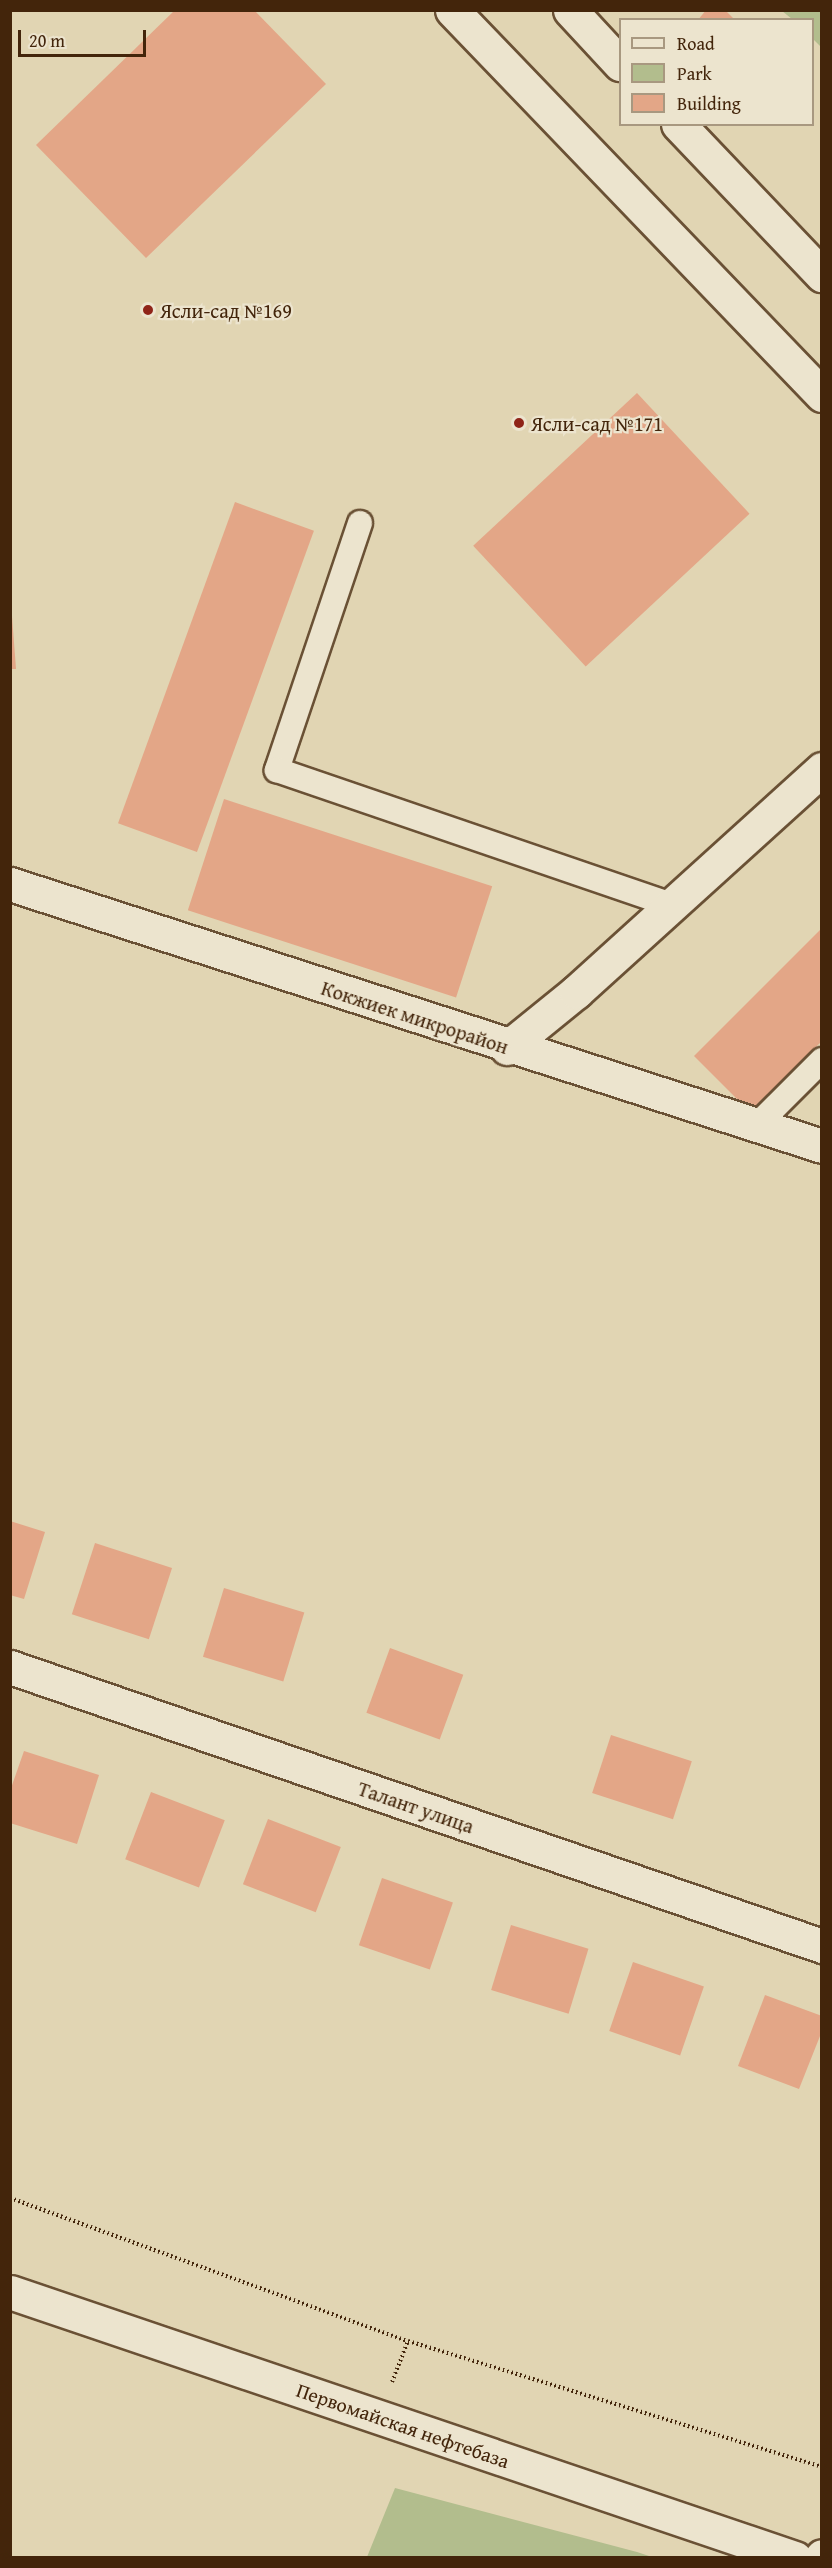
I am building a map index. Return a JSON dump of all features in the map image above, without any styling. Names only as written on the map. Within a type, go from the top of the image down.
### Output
[{"type":"street","points":[[452,10],[822,395]]},
{"type":"street","points":[[570,10],[619,62]]},
{"type":"street","points":[[680,126],[822,275]]},
{"type":"street","points":[[507,1048],[672,905],[822,769]]},
{"type":"street","name":"Кокжиек микрорайон","points":[[10,884],[507,1048],[822,1146]]},
{"type":"street","name":"Талант улица","points":[[10,1667],[822,1946]]},
{"type":"street","name":"Первомайская нефтебаза","points":[[10,2292],[795,2558]]},
{"type":"lane","points":[[360,522],[277,770],[672,905]]},
{"type":"lane","points":[[757,1125],[822,1060]]},
{"type":"path","points":[[10,2198],[408,2341],[822,2467]]},
{"type":"green space","points":[[782,11],[821,11],[821,47],[814,40],[814,18],[791,18]]},
{"type":"green space","points":[[395,2488],[637,2552],[652,2557],[367,2557]]},
{"type":"building","points":[[175,10],[254,10],[326,84],[146,258],[36,145]]},
{"type":"building","points":[[706,10],[725,10],[733,18],[700,18]]},
{"type":"building","points":[[637,393],[750,514],[586,666],[473,546]]},
{"type":"building","points":[[235,502],[314,531],[197,852],[118,823]]},
{"type":"building","points":[[10,616],[12,616],[16,669],[10,669]]},
{"type":"building","points":[[224,799],[492,886],[456,997],[188,910]]},
{"type":"building","points":[[822,928],[822,1041],[750,1112],[694,1056]]},
{"type":"building","points":[[10,1521],[45,1532],[24,1599],[10,1595]]},
{"type":"building","points":[[95,1543],[172,1568],[149,1639],[72,1614]]},
{"type":"building","points":[[224,1588],[304,1613],[283,1681],[203,1657]]},
{"type":"building","points":[[390,1648],[463,1675],[440,1740],[366,1713]]},
{"type":"building","points":[[611,1735],[692,1761],[673,1819],[592,1793]]},
{"type":"building","points":[[24,1751],[99,1775],[77,1844],[10,1823],[10,1791]]},
{"type":"building","points":[[151,1792],[225,1820],[199,1888],[125,1859]]},
{"type":"building","points":[[268,1819],[341,1847],[316,1912],[243,1884]]},
{"type":"building","points":[[382,1878],[453,1902],[430,1970],[359,1945]]},
{"type":"building","points":[[511,1925],[588,1949],[569,2014],[491,1990]]},
{"type":"building","points":[[633,1962],[704,1986],[680,2055],[609,2031]]},
{"type":"building","points":[[765,1995],[822,2016],[822,2031],[799,2089],[738,2066]]},
{"type":"place","name":"Ясли-сад №169","points":[[148,310]]},
{"type":"place","name":"Ясли-сад №171","points":[[519,423]]}]
